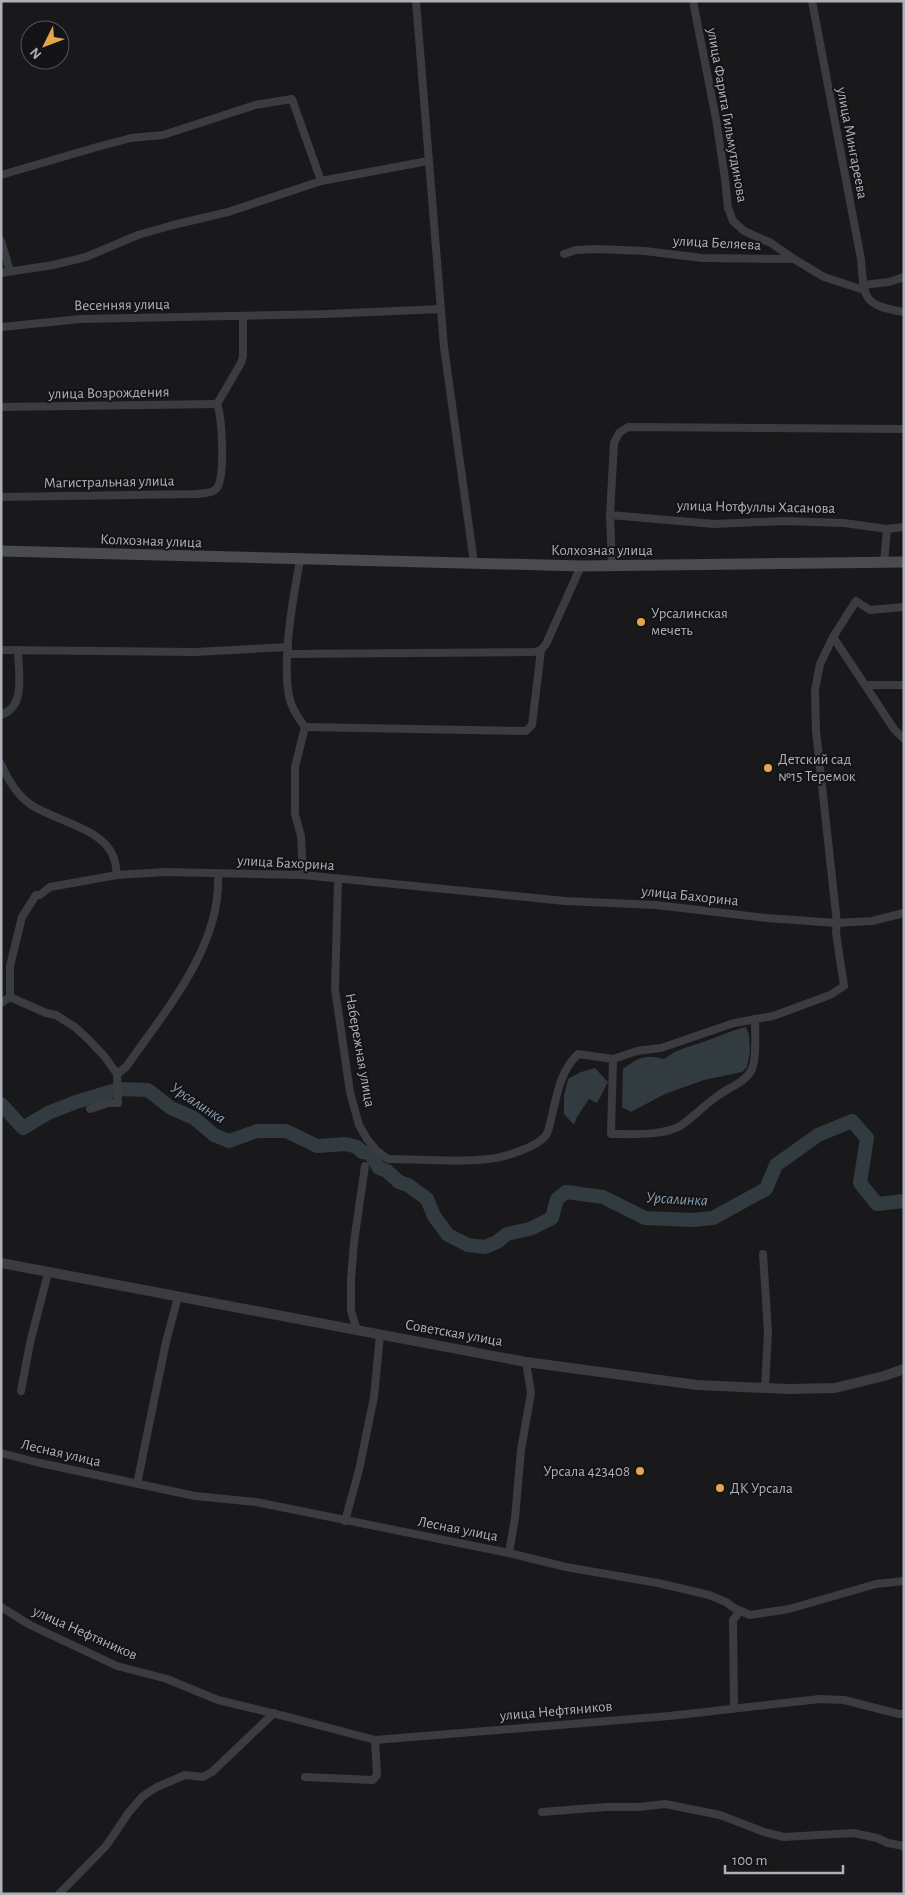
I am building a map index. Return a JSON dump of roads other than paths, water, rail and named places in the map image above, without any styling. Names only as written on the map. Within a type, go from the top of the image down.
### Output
[{"type":"main road","name":"Колхозная улица","points":[[1,552],[581,566],[904,562]]},
{"type":"street","points":[[416,1],[441,309],[474,563]]},
{"type":"street","name":"улица Фарита Гильмутдинова","points":[[693,1],[716,119],[726,179],[728,208],[733,221],[744,231],[771,244],[794,259]]},
{"type":"street","name":"улица Мингареева","points":[[812,1],[860,259],[863,287]]},
{"type":"street","points":[[1,175],[130,138],[163,135],[254,105],[292,98],[321,181]]},
{"type":"street","points":[[1,273],[53,265],[86,257],[138,235],[173,224],[228,212],[321,181],[428,161]]},
{"type":"street","points":[[1,241],[10,272]]},
{"type":"street","name":"улица Беляева","points":[[564,254],[576,250],[597,249],[646,251],[702,258],[794,259]]},
{"type":"street","points":[[794,259],[824,277],[863,287],[904,277]]},
{"type":"street","points":[[863,287],[867,297],[873,304],[884,309],[904,312]]},
{"type":"street","name":"Весенняя улица","points":[[1,327],[81,319],[441,309]]},
{"type":"street","points":[[218,404],[243,356],[243,316]]},
{"type":"street","name":"улица Возрождения","points":[[1,407],[218,404]]},
{"type":"street","name":"Магистральная улица","points":[[1,497],[208,493],[216,489],[220,482],[222,471],[221,416],[218,404]]},
{"type":"street","points":[[612,566],[610,515],[614,443],[619,432],[628,427],[904,429]]},
{"type":"street","name":"улица Нотфуллы Хасанова","points":[[610,515],[714,524],[784,521],[844,523],[888,529],[904,528]]},
{"type":"street","points":[[884,563],[888,529]]},
{"type":"street","points":[[300,560],[288,650],[289,696],[295,713],[305,727],[295,767],[295,814],[301,836],[303,875]]},
{"type":"street","points":[[305,727],[526,731],[532,725],[541,650],[546,644],[581,566]]},
{"type":"street","points":[[755,1019],[754,1062],[748,1075],[741,1081],[719,1095],[678,1128],[639,1134],[611,1134],[613,1059],[636,1051],[661,1048],[734,1023],[755,1019],[773,1016],[830,995],[844,986],[836,933],[837,923],[816,731],[815,690],[820,664],[833,637],[856,601],[870,610],[904,607]]},
{"type":"street","points":[[833,637],[894,729],[904,739]]},
{"type":"street","points":[[1,650],[534,652],[541,650]]},
{"type":"street","points":[[1,715],[11,711],[16,704],[18,696],[18,650]]},
{"type":"street","points":[[865,685],[904,685]]},
{"type":"street","points":[[1,764],[16,791],[30,804],[81,828],[102,841],[113,855],[117,875]]},
{"type":"street","name":"улица Бахорина","points":[[10,997],[10,966],[22,917],[36,895],[40,895],[50,887],[117,875],[165,872],[303,875],[338,880],[565,901],[656,905],[766,918],[837,923],[872,921],[904,913]]},
{"type":"street","points":[[117,1074],[126,1067],[184,984],[210,929],[217,900],[218,874]]},
{"type":"street","name":"Набережная улица","points":[[338,880],[335,989],[350,1092],[359,1125],[377,1151],[388,1159],[489,1159],[517,1152],[533,1145],[548,1134],[559,1088],[570,1061],[578,1054],[613,1059]]},
{"type":"street","points":[[1,1003],[10,997],[66,1020],[105,1057],[117,1074],[118,1103],[108,1103],[90,1109]]},
{"type":"street","points":[[357,1330],[351,1311],[351,1279],[364,1166]]},
{"type":"street","points":[[763,1254],[768,1332],[765,1388]]},
{"type":"street","name":"Советская улица","points":[[1,1263],[357,1330],[380,1336],[526,1362],[697,1385],[765,1388],[834,1388],[884,1376],[904,1369]]},
{"type":"street","points":[[21,1391],[30,1343],[48,1273]]},
{"type":"street","points":[[137,1484],[166,1342],[178,1297]]},
{"type":"street","points":[[345,1521],[359,1470],[374,1397],[380,1336]]},
{"type":"street","points":[[509,1552],[515,1518],[521,1450],[531,1393],[526,1362]]},
{"type":"street","name":"Лесная улица","points":[[1,1454],[195,1496],[256,1502],[509,1552],[566,1567],[710,1595],[750,1615],[789,1609],[876,1584],[904,1581]]},
{"type":"street","name":"улица Нефтяников","points":[[1,1607],[30,1625],[117,1666],[167,1679],[218,1700],[375,1740],[584,1723],[820,1699],[844,1700],[904,1714]]},
{"type":"street","points":[[734,1708],[732,1620],[740,1611]]},
{"type":"street","points":[[59,1894],[106,1846],[129,1812],[143,1796],[157,1787],[185,1775],[203,1777],[212,1772],[274,1713]]},
{"type":"street","points":[[305,1777],[373,1780],[377,1775],[375,1740]]},
{"type":"street","points":[[542,1812],[665,1804],[720,1815],[764,1832],[784,1837],[853,1832],[904,1846]]},
{"type":"waterway","name":"Урсалинка","points":[[1,1104],[23,1128],[48,1113],[76,1102],[119,1089],[148,1090],[171,1108],[194,1118],[214,1135],[229,1141],[257,1131],[286,1131],[317,1146],[346,1144],[357,1147],[362,1152],[370,1153],[379,1168],[387,1171],[399,1182],[408,1185],[427,1199],[434,1216],[448,1235],[468,1245],[485,1247],[497,1242],[507,1234],[530,1229],[552,1218],[557,1199],[566,1192],[603,1197],[645,1218],[692,1220],[713,1218],[766,1189],[776,1165],[818,1135],[852,1121],[867,1138],[860,1183],[877,1204],[904,1201]]},
{"type":"place","name":"Урсалинская мечеть","points":[[641,622]]},
{"type":"place","name":"Детский сад №15 Теремок","points":[[768,768]]},
{"type":"place","name":"Урсала 423408","points":[[640,1471]]},
{"type":"place","name":"ДК Урсала","points":[[720,1488]]}]
